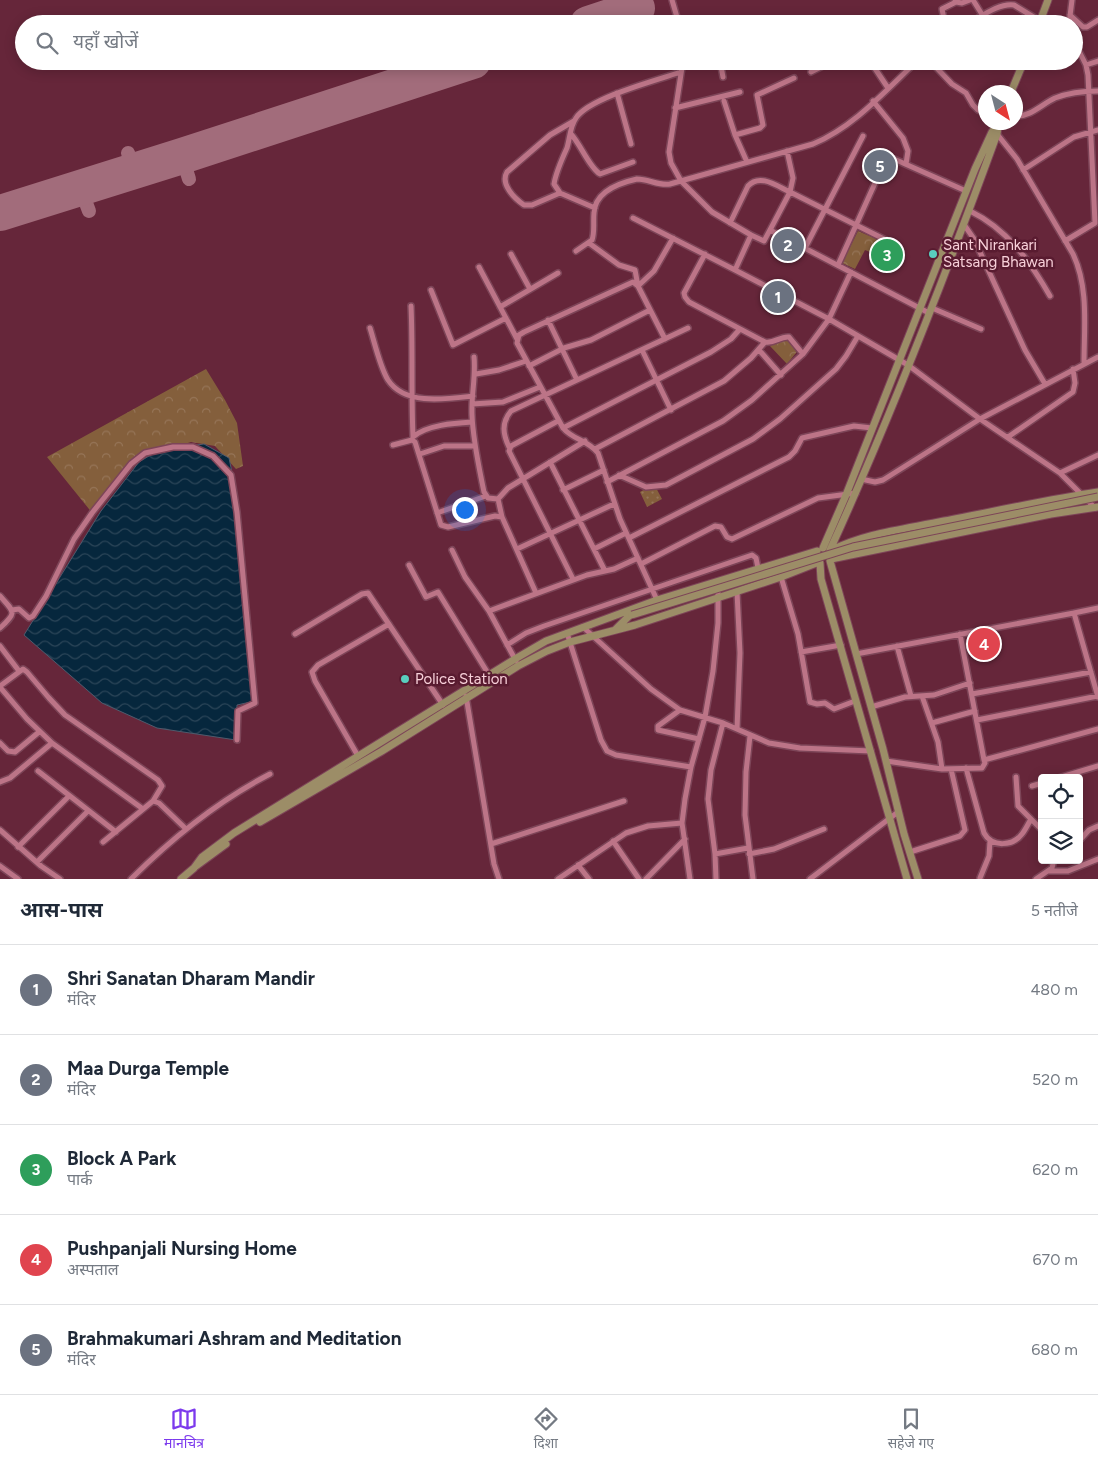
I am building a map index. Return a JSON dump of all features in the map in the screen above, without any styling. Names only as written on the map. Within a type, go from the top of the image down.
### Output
[{"type":"main road","points":[[1043,15],[1048,0]]},
{"type":"main road","points":[[1014,85],[1020,70]]},
{"type":"main road","points":[[825,550],[966,191],[994,130]]},
{"type":"main road","points":[[907,879],[871,750],[855,701],[816,557],[825,550],[856,493],[970,211],[998,130]]},
{"type":"main road","points":[[194,868],[202,857],[234,833],[358,756],[421,722],[517,662],[546,641],[657,600],[718,580],[859,539],[1098,492]]},
{"type":"main road","points":[[608,618],[631,616],[853,547],[1098,497]]},
{"type":"main road","points":[[182,879],[194,868],[261,820],[382,752],[443,705],[466,694],[489,675],[517,662],[570,642],[737,592],[819,563],[824,564],[831,560],[1052,514],[1096,507]]},
{"type":"main road","points":[[996,511],[1000,525]]},
{"type":"main road","points":[[825,550],[831,560],[886,761],[898,812],[918,879]]},
{"type":"main road","points":[[614,630],[631,616]]},
{"type":"street","points":[[672,0],[676,15]]},
{"type":"street","points":[[944,15],[942,9],[956,1],[962,3],[972,0],[982,15]]},
{"type":"street","points":[[1070,15],[1072,0]]},
{"type":"street","points":[[985,15],[1008,2],[1029,15]]},
{"type":"street","points":[[1083,27],[1087,27],[1098,20]]},
{"type":"street","points":[[1066,241],[1096,223],[1089,91],[1086,64],[1083,58]]},
{"type":"street","points":[[1086,64],[1098,61]]},
{"type":"street","points":[[722,70],[723,77]]},
{"type":"street","points":[[811,72],[815,70]]},
{"type":"street","points":[[876,70],[888,88]]},
{"type":"street","points":[[576,251],[589,243],[593,237],[594,208],[603,194],[632,180],[642,179],[666,185],[813,144],[844,127],[907,70]]},
{"type":"street","points":[[939,70],[952,84],[966,93],[973,105],[978,108]]},
{"type":"street","points":[[560,193],[532,205],[524,205],[506,186],[504,177],[507,172],[550,135],[574,121],[581,112],[617,93],[681,72],[674,108],[669,152],[671,163],[681,181],[712,212],[764,241],[790,192],[793,178],[787,151]]},
{"type":"street","points":[[735,135],[760,128],[763,125],[757,95],[794,78]]},
{"type":"street","points":[[1023,115],[1054,99],[1098,90]]},
{"type":"street","points":[[674,108],[740,92]]},
{"type":"street","points":[[617,93],[630,144]]},
{"type":"street","points":[[724,101],[735,135],[747,162]]},
{"type":"street","points":[[873,101],[906,144],[908,152],[906,164]]},
{"type":"street","points":[[574,121],[554,184],[560,193],[594,208]]},
{"type":"street","points":[[1023,170],[1074,137],[1098,130]]},
{"type":"street","points":[[571,134],[595,170],[600,174],[633,162]]},
{"type":"street","points":[[997,134],[1023,170],[1080,268],[1084,286],[1084,364]]},
{"type":"street","points":[[805,248],[863,136]]},
{"type":"street","points":[[1092,154],[1098,153]]},
{"type":"street","points":[[838,265],[857,227],[885,161],[894,158],[966,191]]},
{"type":"street","points":[[730,223],[748,186],[752,182],[762,180],[898,246]]},
{"type":"street","points":[[970,211],[990,221],[1018,248],[1034,268],[1050,296]]},
{"type":"street","points":[[633,218],[829,319],[908,365],[980,419],[1060,473],[1081,495],[1096,507]]},
{"type":"street","points":[[964,226],[974,239],[1025,350],[1046,384]]},
{"type":"street","points":[[770,230],[920,308],[931,310],[981,329]]},
{"type":"street","points":[[735,270],[751,235]]},
{"type":"street","points":[[638,286],[654,271],[673,238]]},
{"type":"street","points":[[589,243],[619,265],[635,270],[638,286],[665,339]]},
{"type":"street","points":[[511,254],[530,289]]},
{"type":"street","points":[[705,254],[684,293],[689,302],[765,342],[770,343],[788,336],[802,354]]},
{"type":"street","points":[[479,267],[558,421],[573,438],[586,441],[595,449],[604,470],[614,504],[657,600]]},
{"type":"street","points":[[607,482],[723,421],[752,400],[802,354],[829,319],[851,272]]},
{"type":"street","points":[[500,307],[558,273]]},
{"type":"street","points":[[517,339],[524,332],[630,282],[636,283],[638,286]]},
{"type":"street","points":[[431,290],[453,345],[506,318]]},
{"type":"street","points":[[411,306],[413,438],[420,454],[440,522],[444,527],[495,516],[502,517]]},
{"type":"street","points":[[476,374],[527,363],[591,340],[650,310]]},
{"type":"street","points":[[548,320],[577,380]]},
{"type":"street","points":[[370,328],[385,375],[401,391],[436,401],[472,396]]},
{"type":"street","points":[[573,579],[509,451],[503,424],[511,411],[518,407],[688,328]]},
{"type":"street","points":[[563,428],[711,352],[740,329]]},
{"type":"street","points":[[620,475],[646,487],[666,485],[753,439],[780,420],[836,369],[858,336]]},
{"type":"street","points":[[595,449],[724,381],[760,350],[765,342]]},
{"type":"street","points":[[642,350],[671,410]]},
{"type":"street","points":[[760,350],[781,375]]},
{"type":"street","points":[[474,357],[476,374],[472,396],[472,422],[475,446],[486,496]]},
{"type":"street","points":[[861,479],[875,482],[884,480],[980,419],[1098,357]]},
{"type":"street","points":[[1008,437],[1073,392],[1075,383],[1073,369]]},
{"type":"street","points":[[472,404],[503,402],[540,387]]},
{"type":"street","points":[[509,448],[558,421]]},
{"type":"street","points":[[393,445],[413,438],[422,431],[457,422],[472,422]]},
{"type":"street","points":[[594,549],[628,535],[789,457],[795,452],[802,438],[854,426],[872,428]]},
{"type":"street","points":[[498,499],[508,488],[523,478],[586,441]]},
{"type":"street","points":[[12,610],[19,608],[29,618],[33,616],[46,596],[74,539],[131,464],[145,453],[173,447],[193,446],[213,456],[231,475],[237,512],[256,703],[238,711],[237,740]]},
{"type":"street","points":[[420,454],[444,446],[475,446]]},
{"type":"street","points":[[1060,473],[1098,455]]},
{"type":"street","points":[[550,462],[605,571]]},
{"type":"street","points":[[563,490],[604,470]]},
{"type":"street","points":[[488,611],[573,579],[639,561],[715,526],[720,527],[729,539],[732,539],[806,503],[832,495],[856,493]]},
{"type":"street","points":[[437,514],[486,496],[498,499]]},
{"type":"street","points":[[498,499],[502,517],[536,593]]},
{"type":"street","points":[[516,549],[614,504]]},
{"type":"street","points":[[452,550],[465,577],[488,611],[517,662]]},
{"type":"street","points":[[507,645],[526,633],[544,626],[752,555],[756,558],[758,568]]},
{"type":"street","points":[[409,565],[426,597],[438,592],[489,675]]},
{"type":"street","points":[[781,576],[798,634],[810,702],[817,704],[827,703],[834,709],[855,701]]},
{"type":"street","points":[[690,879],[682,823],[691,767],[705,717],[716,644],[718,580]]},
{"type":"street","points":[[295,634],[365,592],[370,595],[443,705]]},
{"type":"street","points":[[737,592],[740,653],[737,729]]},
{"type":"street","points":[[0,596],[12,610],[12,616],[0,628]]},
{"type":"street","points":[[856,654],[1098,608]]},
{"type":"street","points":[[977,720],[1098,696],[1074,614]]},
{"type":"street","points":[[358,756],[315,681],[312,672],[318,665],[389,624]]},
{"type":"street","points":[[583,627],[650,689],[680,710],[723,723],[769,743],[800,748],[871,750]]},
{"type":"street","points":[[567,633],[601,740],[607,751],[616,755],[691,767]]},
{"type":"street","points":[[886,761],[942,769],[982,768],[985,763],[960,634]]},
{"type":"street","points":[[801,652],[841,644]]},
{"type":"street","points":[[0,646],[19,671]]},
{"type":"street","points":[[897,646],[911,696]]},
{"type":"street","points":[[103,842],[153,801],[162,786],[158,780],[65,715],[23,669],[0,686],[39,732],[143,809]]},
{"type":"street","points":[[972,694],[1091,672]]},
{"type":"street","points":[[870,707],[911,696],[934,695],[970,683]]},
{"type":"street","points":[[466,694],[498,879]]},
{"type":"street","points":[[922,696],[938,742],[942,769]]},
{"type":"street","points":[[680,710],[658,726],[658,730],[699,739]]},
{"type":"street","points":[[932,723],[975,711]]},
{"type":"street","points":[[716,879],[708,799],[711,770],[723,723]]},
{"type":"street","points":[[984,760],[1098,729]]},
{"type":"street","points":[[0,743],[8,751],[15,752],[39,732]]},
{"type":"street","points":[[750,736],[746,772],[745,815],[753,879]]},
{"type":"street","points":[[0,782],[10,778],[52,743]]},
{"type":"street","points":[[1071,774],[1098,766]]},
{"type":"street","points":[[966,768],[984,833],[990,841],[996,844],[1011,842],[1022,834],[1031,819]]},
{"type":"street","points":[[910,852],[960,836],[965,830],[951,769]]},
{"type":"street","points":[[38,771],[116,832]]},
{"type":"street","points":[[131,879],[186,829],[222,802],[270,774]]},
{"type":"street","points":[[1016,777],[1018,806],[1038,826]]},
{"type":"street","points":[[1032,786],[1038,784]]},
{"type":"street","points":[[18,847],[69,796]]},
{"type":"street","points":[[153,801],[159,803],[186,829]]},
{"type":"street","points":[[491,844],[624,801]]},
{"type":"street","points":[[37,862],[88,811]]},
{"type":"street","points":[[810,879],[898,812]]},
{"type":"street","points":[[560,878],[613,841],[635,829],[682,823]]},
{"type":"street","points":[[1083,837],[1089,830],[1098,826]]},
{"type":"street","points":[[0,830],[18,847],[60,879]]},
{"type":"street","points":[[715,854],[774,849],[824,830]]},
{"type":"street","points":[[646,879],[685,839]]},
{"type":"street","points":[[613,841],[639,879]]},
{"type":"street","points":[[980,878],[989,856],[990,841]]},
{"type":"street","points":[[1049,871],[1068,871],[1098,859]]},
{"type":"street","points":[[1036,879],[1049,871],[1053,864]]},
{"type":"street","points":[[578,865],[589,879]]},
{"type":"street","points":[[0,866],[18,879]]},
{"type":"green space","points":[[858,231],[900,249],[892,261],[865,250],[855,269],[842,263]]},
{"type":"green space","points":[[788,335],[800,348],[787,364],[770,346]]},
{"type":"green space","points":[[206,369],[237,423],[243,466],[236,469],[215,446],[191,442],[140,458],[93,514],[47,457]]},
{"type":"green space","points":[[654,484],[662,499],[647,507],[640,492]]},
{"type":"water","points":[[204,444],[229,458],[239,506],[255,701],[237,705],[236,740],[157,728],[102,703],[24,635],[101,511],[139,462],[159,450]]},
{"type":"taxiway","points":[[128,153],[135,171]]},
{"type":"taxiway","points":[[182,156],[189,179]]},
{"type":"taxiway","points":[[80,187],[89,211]]},
{"type":"runway","points":[[616,15],[637,8]]},
{"type":"runway","points":[[0,213],[445,70]]},
{"type":"place","name":"Brahmakumari Ashram and Meditation","points":[[880,166]]},
{"type":"place","name":"Maa Durga Temple","points":[[788,245]]},
{"type":"place","name":"Sant Nirankari Satsang Bhawan","points":[[933,254]]},
{"type":"place","name":"Block A Park","points":[[887,255]]},
{"type":"place","name":"Shri Sanatan Dharam Mandir","points":[[778,297]]},
{"type":"place","name":"Pushpanjali Nursing Home","points":[[984,644]]},
{"type":"place","name":"Police Station","points":[[405,679]]}]
